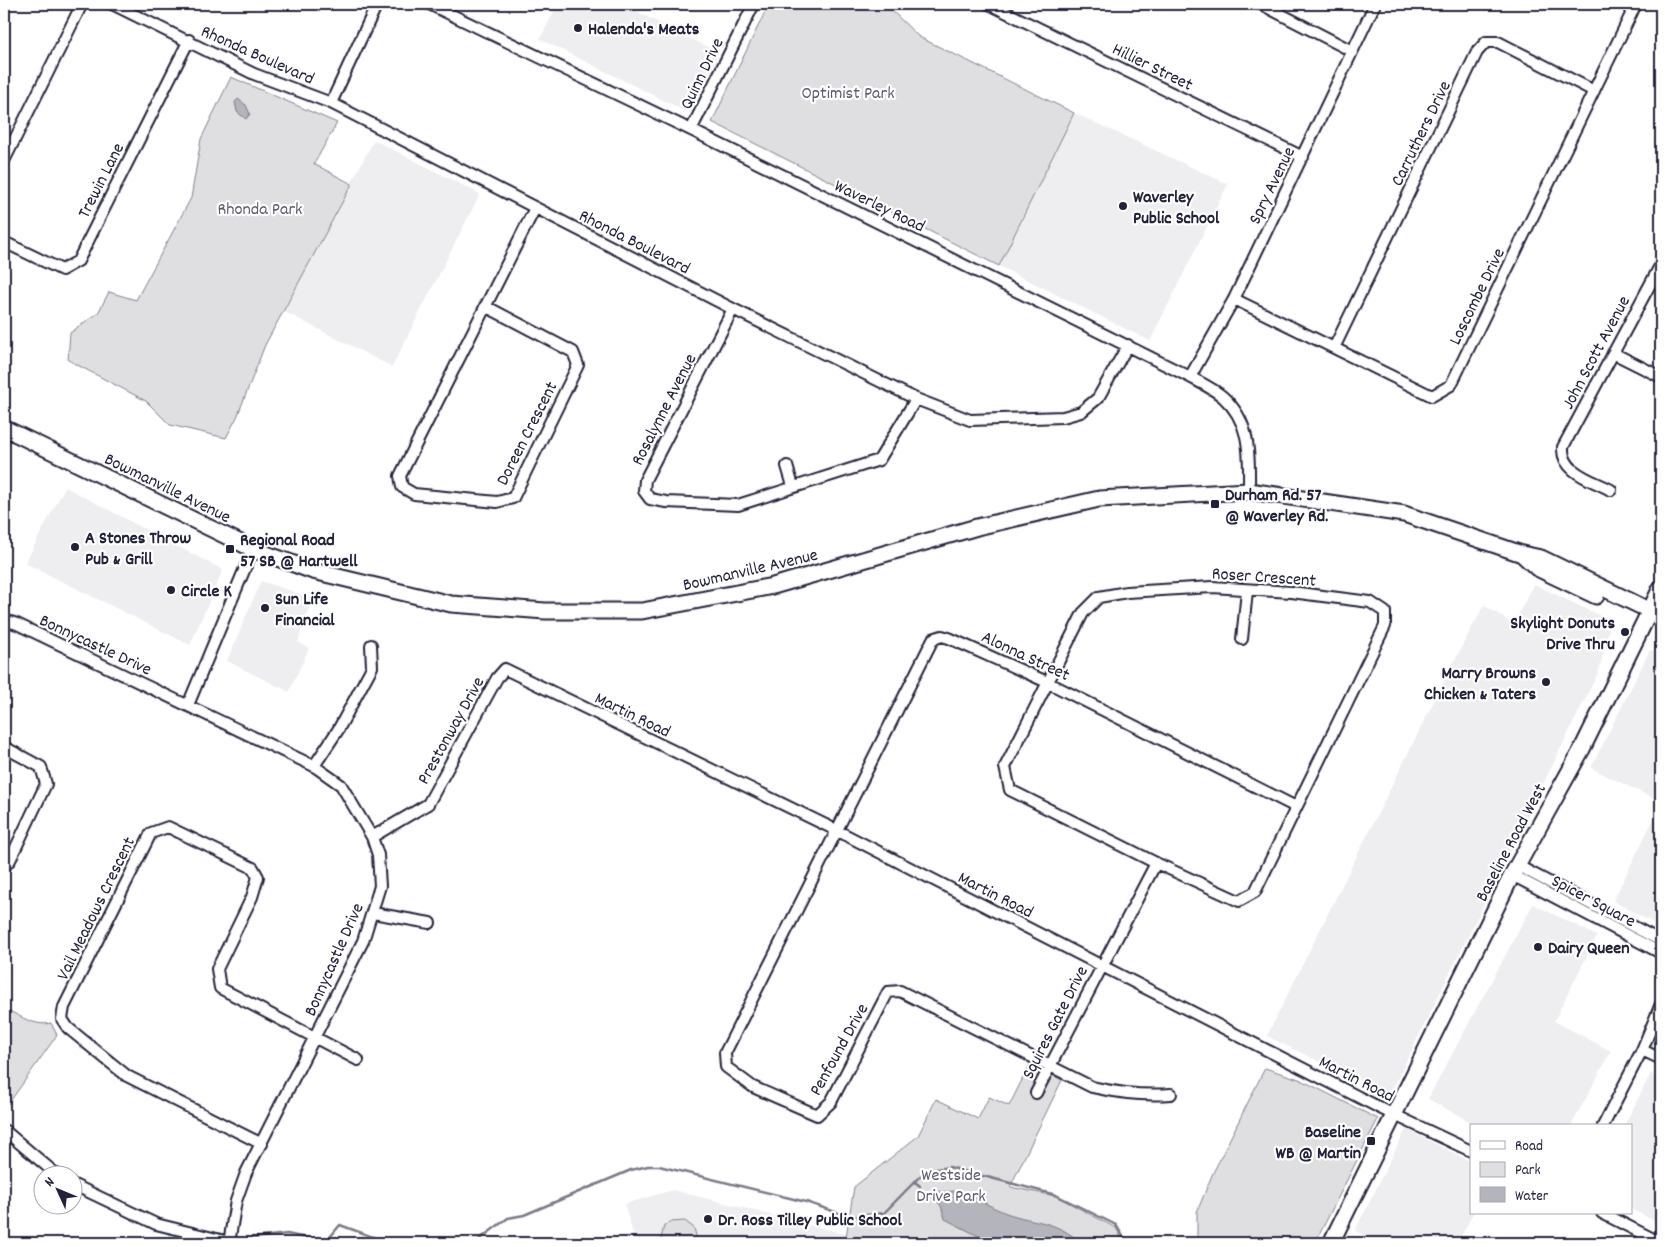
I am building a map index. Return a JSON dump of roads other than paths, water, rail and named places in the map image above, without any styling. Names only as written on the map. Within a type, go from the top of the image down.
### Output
[{"type":"main road","name":"Bowmanville Avenue","points":[[4,428],[253,549],[283,561],[332,576],[451,604],[545,611],[642,611],[774,586],[977,527],[1099,499],[1249,491],[1404,514],[1522,554],[1537,568],[1653,615],[1661,626]]},
{"type":"main road","name":"Baseline Road West","points":[[1331,1243],[1515,870],[1653,615],[1661,588]]},
{"type":"street","points":[[4,161],[82,4]]},
{"type":"street","name":"Rhonda Boulevard","points":[[112,4],[189,40],[254,74],[331,103],[733,309],[916,399],[970,420],[1063,417],[1081,412],[1098,398],[1128,346]]},
{"type":"street","points":[[331,103],[377,4]]},
{"type":"street","name":"Waverley Road","points":[[429,4],[691,130],[1190,377],[1223,397],[1237,414],[1248,440],[1249,491]]},
{"type":"street","name":"Quinn Drive","points":[[691,130],[754,4]]},
{"type":"street","name":"Hillier Street","points":[[989,4],[1303,157]]},
{"type":"street","points":[[1261,4],[1352,51]]},
{"type":"street","name":"Spry Avenue","points":[[1190,377],[1234,299],[1375,4]]},
{"type":"street","name":"Loscombe Drive","points":[[1234,299],[1432,396],[1451,384],[1636,4]]},
{"type":"street","name":"Trewin Lane","points":[[4,242],[62,270],[78,262],[189,40]]},
{"type":"street","name":"Carruthers Drive","points":[[1334,348],[1477,52],[1486,42],[1498,42],[1594,91]]},
{"type":"street","name":"Doreen Crescent","points":[[484,306],[573,352],[578,365],[513,498],[497,502],[414,494],[402,487],[400,476],[484,306],[535,208]]},
{"type":"street","name":"John Scott Avenue","points":[[1611,490],[1570,468],[1562,458],[1563,447],[1661,264]]},
{"type":"street","name":"Rosalynne Avenue","points":[[733,309],[645,480],[644,491],[650,499],[666,502],[738,505],[879,460],[916,399]]},
{"type":"street","points":[[1613,353],[1661,376]]},
{"type":"street","points":[[787,466],[793,486]]},
{"type":"street","points":[[188,705],[253,549]]},
{"type":"street","name":"Roser Crescent","points":[[1212,587],[1247,591],[1291,592],[1370,602],[1385,612],[1385,626],[1255,892],[1239,901],[1156,863],[1010,790],[1005,767],[1083,613],[1099,597],[1127,592],[1212,587]]},
{"type":"street","points":[[1242,638],[1247,591]]},
{"type":"street","name":"Bonnycastle Drive","points":[[4,620],[17,624],[314,766],[341,785],[372,837],[378,855],[380,886],[373,914],[363,940],[316,1037],[246,1173],[239,1192],[229,1242]]},
{"type":"street","name":"Alonna Street","points":[[838,831],[933,639],[942,636],[1047,682],[1296,807]]},
{"type":"street","points":[[314,766],[338,730],[372,667],[371,645]]},
{"type":"street","name":"Martin Road","points":[[505,669],[796,813],[838,831],[1395,1115],[1470,1151]]},
{"type":"street","name":"Prestonway Drive","points":[[372,837],[428,804],[497,678],[505,669]]},
{"type":"street","points":[[4,747],[41,767],[46,784],[10,860],[4,867]]},
{"type":"street","name":"Vail Meadows Crescent","points":[[262,1144],[127,1076],[68,1028],[62,1019],[64,1007],[151,833],[168,827],[253,868],[258,877],[252,897],[217,969],[220,988],[316,1037]]},
{"type":"street","name":"Penfound Drive","points":[[838,831],[725,1053],[726,1067],[753,1086],[817,1115],[831,1102],[888,992],[900,991],[1050,1066]]},
{"type":"street","points":[[1101,965],[1156,863]]},
{"type":"street","name":"Spicer Square","points":[[1515,870],[1661,941]]},
{"type":"street","name":"Spicer Square","points":[[1515,870],[1661,953]]},
{"type":"street","points":[[373,914],[430,923]]},
{"type":"street","name":"Squires Gate Drive","points":[[1036,1093],[1101,965]]},
{"type":"street","points":[[1604,1124],[1642,1050],[1661,1004]]},
{"type":"street","points":[[316,1037],[358,1060]]},
{"type":"street","points":[[1642,1050],[1661,1059]]},
{"type":"street","points":[[1050,1066],[1092,1087],[1116,1093],[1171,1094]]},
{"type":"street","points":[[4,1130],[44,1164]]},
{"type":"street","points":[[82,1189],[156,1224],[229,1242]]},
{"type":"street","points":[[1604,1214],[1661,1243]]},
{"type":"water","points":[[238,99],[246,105],[250,114],[246,119],[237,112],[235,102]]},
{"type":"water","points":[[959,1191],[1006,1213],[1054,1226],[1081,1243],[992,1243],[945,1219],[941,1206],[933,1196],[935,1192]]},
{"type":"waterway","points":[[461,1243],[477,1241],[508,1218],[524,1215],[631,1170],[648,1166],[659,1166],[806,1202],[850,1217],[884,1213],[925,1171],[949,1167],[1056,1195],[1116,1225],[1127,1243]]},
{"type":"waterway","points":[[915,1182],[920,1186]]},
{"type":"waterway","points":[[253,1238],[287,1234],[326,1242],[340,1225],[381,1240],[416,1243]]},
{"type":"place","name":"Halenda's Meats","points":[[578,28]]},
{"type":"place","name":"Waverley Public School","points":[[1123,206]]},
{"type":"place","name":"Durham Rd. 57 @ Waverley Rd.","points":[[1215,504]]},
{"type":"place","name":"A Stones Throw Pub & Grill","points":[[75,547]]},
{"type":"place","name":"Regional Road 57 SB @ Hartwell","points":[[230,549]]},
{"type":"place","name":"Circle K","points":[[171,590]]},
{"type":"place","name":"Sun Life Financial","points":[[265,608]]},
{"type":"place","name":"Skylight Donuts Drive Thru","points":[[1625,632]]},
{"type":"place","name":"Marry Browns Chicken & Taters","points":[[1546,682]]},
{"type":"place","name":"Dairy Queen","points":[[1538,947]]},
{"type":"place","name":"Baseline WB @ Martin","points":[[1371,1141]]},
{"type":"place","name":"Dr. Ross Tilley Public School","points":[[708,1219]]},
{"type":"park label","name":"Optimist Park","points":[[848,92]]},
{"type":"park label","name":"Rhonda Park","points":[[260,208]]},
{"type":"park label","name":"Westside Drive Park","points":[[951,1184]]}]
